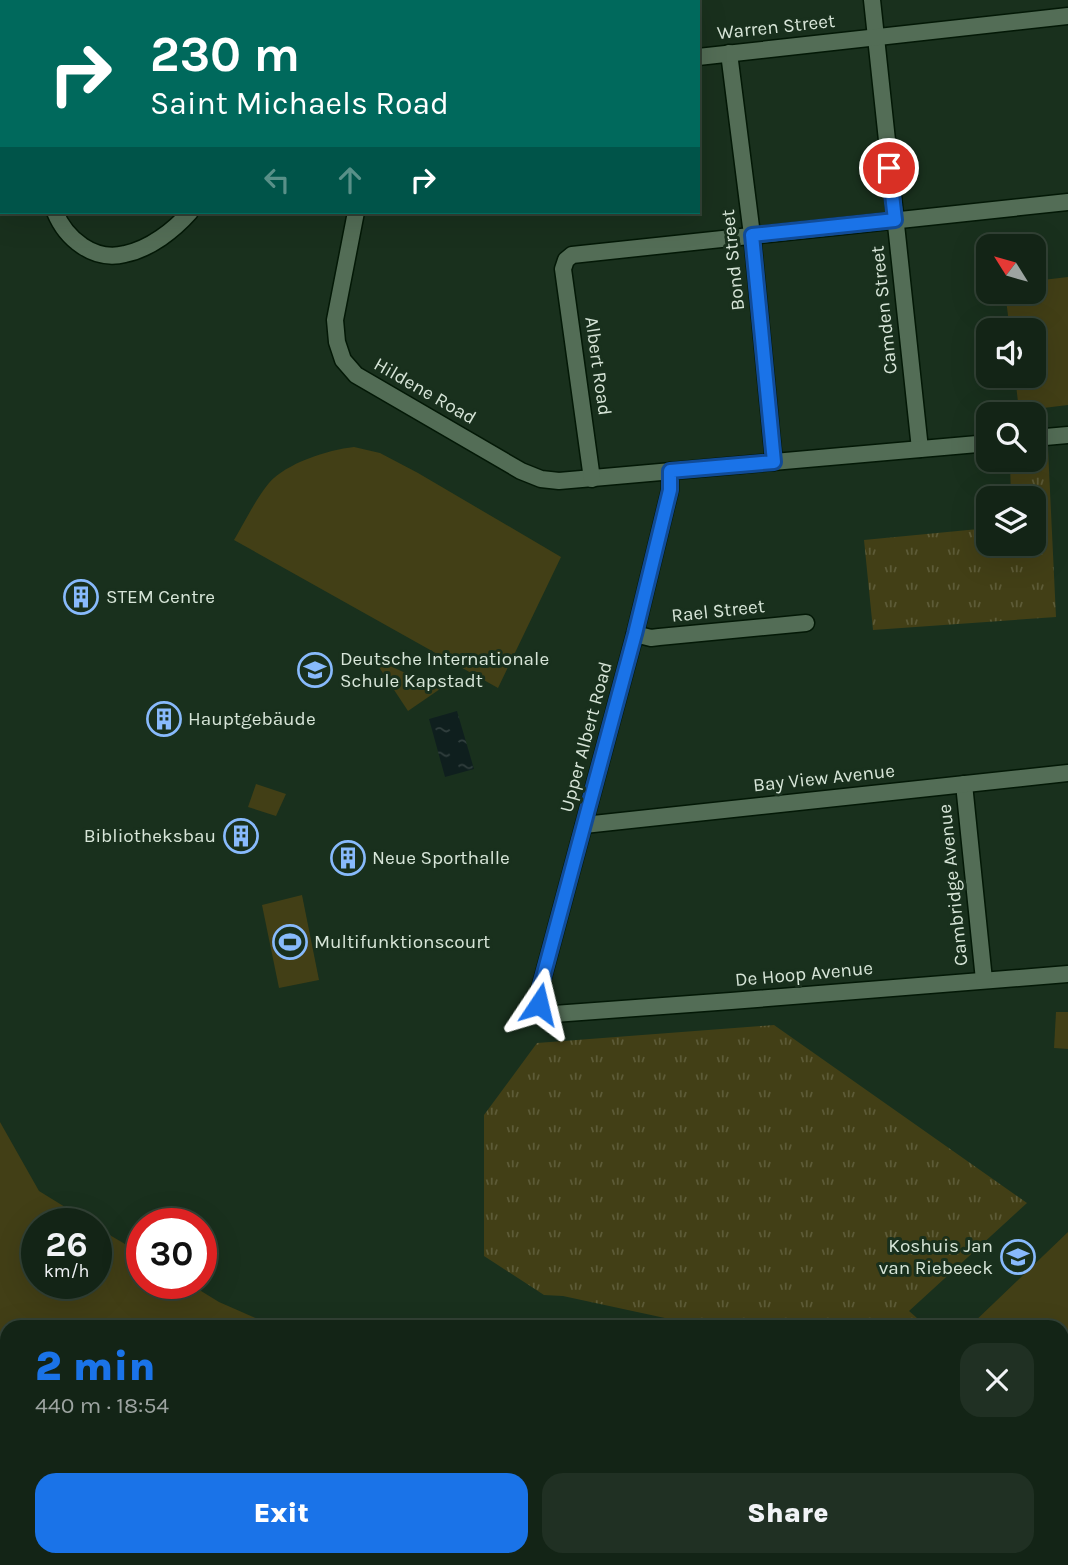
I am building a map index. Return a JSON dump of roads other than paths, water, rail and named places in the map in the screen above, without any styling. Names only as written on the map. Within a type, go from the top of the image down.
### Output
[{"type":"street","name":"Camden Street","points":[[872,0],[920,449]]},
{"type":"street","name":"Warren Street","points":[[700,57],[1068,16]]},
{"type":"street","name":"Bond Street","points":[[729,53],[752,235],[774,462]]},
{"type":"street","points":[[752,235],[1068,202]]},
{"type":"street","points":[[56,214],[61,225],[77,242],[97,253],[115,256],[139,249],[166,234],[188,214]]},
{"type":"street","name":"Hildene Road","points":[[356,214],[335,320],[337,342],[344,360],[355,374],[532,477],[559,481],[976,444]]},
{"type":"street","name":"Albert Road","points":[[592,478],[563,270],[566,260],[576,254],[752,235]]},
{"type":"street","points":[[1046,437],[1068,435]]},
{"type":"street","name":"Upper Albert Road","points":[[544,1011],[539,1004],[539,992],[635,634],[670,490],[670,471]]},
{"type":"street","name":"Rael Street","points":[[635,634],[659,638],[806,623]]},
{"type":"street","name":"Bay View Avenue","points":[[584,825],[1068,773]]},
{"type":"street","name":"Cambridge Avenue","points":[[964,785],[984,980]]},
{"type":"street","name":"De Hoop Avenue","points":[[544,1011],[554,1014],[1068,974]]},
{"type":"water","points":[[457,711],[474,769],[445,777],[429,719]]},
{"type":"place","name":"STEM Centre","points":[[81,597]]},
{"type":"place","name":"Deutsche Internationale Schule Kapstadt","points":[[315,670]]},
{"type":"place","name":"Hauptgebäude","points":[[164,719]]},
{"type":"place","name":"Bibliotheksbau","points":[[241,836]]},
{"type":"place","name":"Neue Sporthalle","points":[[348,858]]},
{"type":"place","name":"Multifunktionscourt","points":[[290,942]]},
{"type":"place","name":"Koshuis Jan van Riebeeck","points":[[1018,1257]]}]
